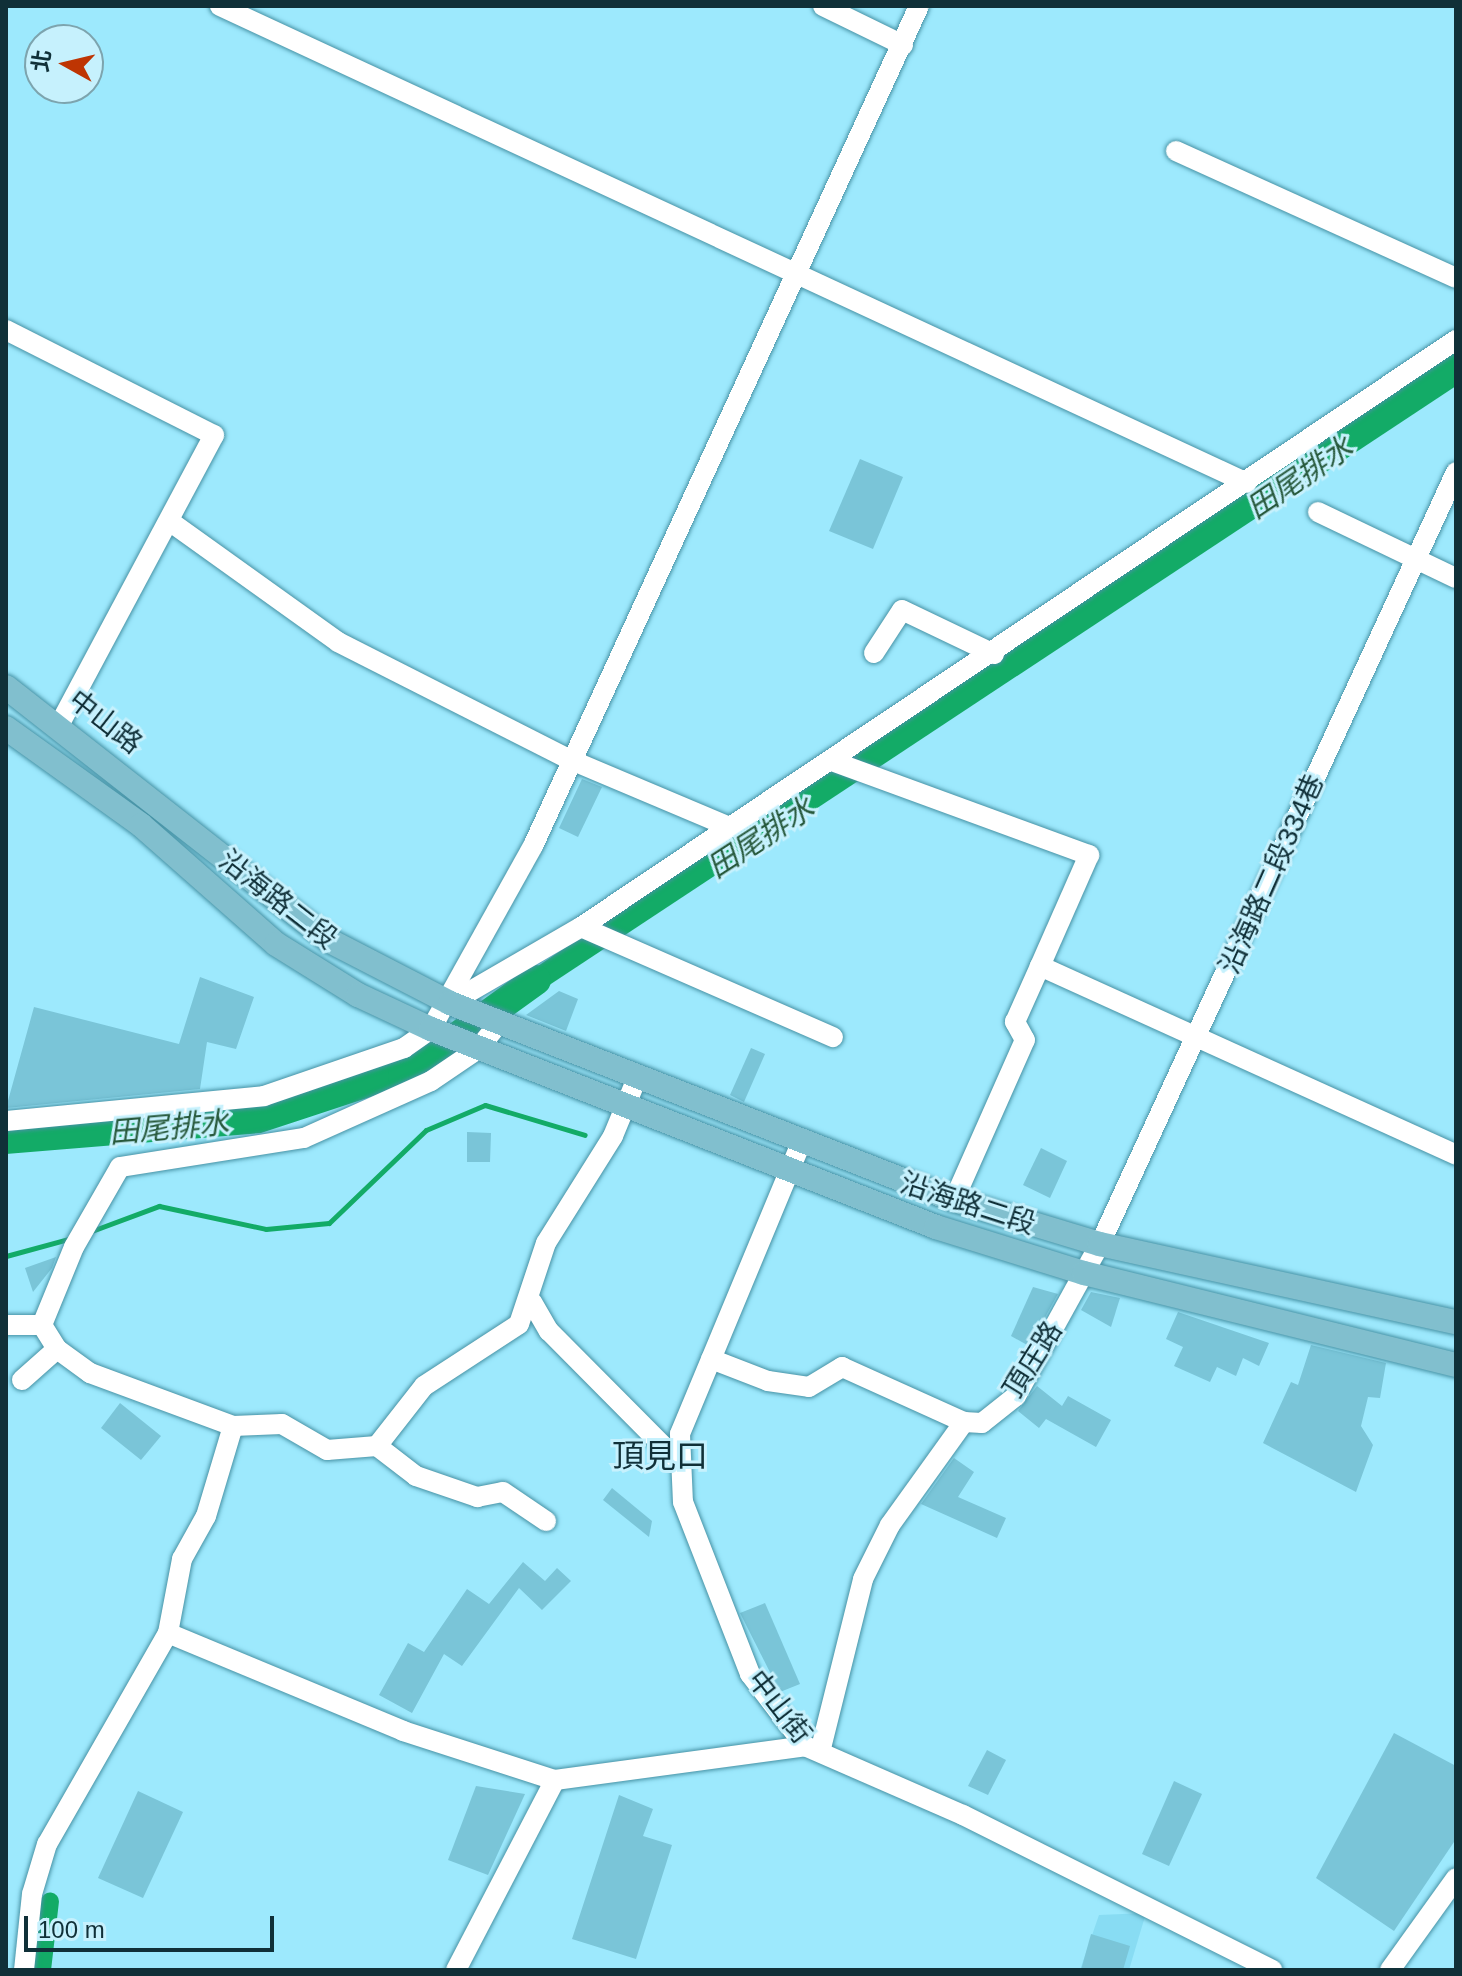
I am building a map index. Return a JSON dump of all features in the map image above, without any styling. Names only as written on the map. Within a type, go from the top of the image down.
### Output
[{"type":"main road","name":"中山路","points":[[6,687],[60,723],[166,807]]},
{"type":"main road","name":"沿海路二段","points":[[6,728],[141,825],[276,944],[358,995],[431,1029],[790,1172],[1084,1273],[1456,1365]]},
{"type":"main road","name":"沿海路二段","points":[[166,807],[330,941],[450,1003],[498,1024],[954,1200],[1100,1244],[1455,1321]]},
{"type":"street","points":[[220,6],[799,270],[1247,483]]},
{"type":"street","points":[[823,6],[903,45]]},
{"type":"street","points":[[6,1121],[264,1096],[404,1048],[431,1029],[450,1003],[571,760],[919,6]]},
{"type":"street","points":[[1176,151],[1456,278]]},
{"type":"street","points":[[6,330],[214,435],[172,523],[60,723]]},
{"type":"street","points":[[450,1003],[588,930],[727,826],[841,764],[994,654],[1456,340]]},
{"type":"street","name":"沿海路二段334巷","points":[[1084,1273],[1198,1036],[1456,472]]},
{"type":"street","points":[[1318,512],[1416,556],[1456,578]]},
{"type":"street","points":[[172,523],[338,642],[571,760],[727,826]]},
{"type":"street","points":[[874,653],[902,610],[994,654]]},
{"type":"street","points":[[841,764],[1089,855],[1015,1022],[1025,1040],[954,1200]]},
{"type":"street","points":[[588,930],[833,1037]]},
{"type":"street","points":[[1040,966],[1456,1155]]},
{"type":"street","points":[[42,1325],[74,1247],[120,1167],[304,1138],[431,1081],[478,1049],[498,1024]]},
{"type":"street","points":[[377,1446],[424,1386],[519,1324],[532,1302],[546,1243],[626,1106],[637,1078]]},
{"type":"street","name":"中山街","points":[[801,1143],[680,1434],[678,1461],[683,1502],[750,1674],[812,1749],[1272,1970]]},
{"type":"street","name":"頂庄路","points":[[964,1422],[982,1423],[1016,1396],[1084,1273]]},
{"type":"street","points":[[532,1302],[549,1331],[678,1461]]},
{"type":"street","points":[[6,1325],[42,1325]]},
{"type":"street","points":[[42,1325],[57,1349],[90,1373],[233,1426],[282,1424],[327,1450],[377,1446],[416,1476],[477,1497],[503,1492],[546,1521]]},
{"type":"street","points":[[22,1380],[57,1349]]},
{"type":"street","points":[[168,1633],[403,1731],[555,1780],[812,1749],[863,1579],[890,1525],[964,1422],[842,1367],[809,1387],[768,1381],[711,1359]]},
{"type":"street","points":[[24,1970],[32,1894],[47,1844],[168,1633],[182,1559],[206,1516],[233,1426]]},
{"type":"street","points":[[456,1970],[555,1780]]},
{"type":"street","points":[[1390,1970],[1456,1878]]},
{"type":"shaded area","points":[[1146,1913],[1129,1970],[1080,1970],[1099,1915]]},
{"type":"water","points":[[1456,351],[1456,386],[513,1009],[490,998]]},
{"type":"water","points":[[420,1046],[447,1057],[419,1081],[261,1133],[6,1154],[6,1127],[224,1106]]},
{"type":"building","points":[[860,459],[903,477],[873,549],[829,531]]},
{"type":"building","points":[[582,779],[602,787],[578,837],[559,828]]},
{"type":"building","points":[[200,977],[254,997],[236,1049],[207,1042],[200,1089],[6,1108],[34,1007],[179,1044]]},
{"type":"building","points":[[559,991],[578,999],[566,1031],[526,1015]]},
{"type":"building","points":[[751,1048],[765,1054],[744,1102],[730,1095]]},
{"type":"building","points":[[467,1132],[491,1133],[490,1162],[467,1162]]},
{"type":"building","points":[[1041,1148],[1067,1161],[1050,1198],[1023,1185]]},
{"type":"building","points":[[56,1257],[52,1268],[33,1292],[25,1268]]},
{"type":"building","points":[[1033,1287],[1058,1294],[1029,1346],[1011,1336]]},
{"type":"building","points":[[1091,1292],[1120,1298],[1111,1327],[1081,1310]]},
{"type":"building","points":[[1178,1312],[1269,1343],[1259,1366],[1243,1358],[1236,1376],[1217,1367],[1210,1382],[1174,1366],[1183,1347],[1166,1339]]},
{"type":"building","points":[[1311,1345],[1386,1363],[1380,1398],[1368,1397],[1361,1426],[1373,1445],[1356,1492],[1263,1443],[1291,1382],[1298,1385]]},
{"type":"building","points":[[1037,1386],[1062,1406],[1068,1396],[1111,1420],[1096,1447],[1046,1419],[1039,1428],[1018,1411]]},
{"type":"building","points":[[120,1403],[161,1436],[141,1460],[101,1428]]},
{"type":"building","points":[[954,1458],[974,1472],[958,1497],[1006,1518],[997,1538],[921,1504]]},
{"type":"building","points":[[612,1488],[652,1521],[649,1537],[603,1500]]},
{"type":"building","points":[[523,1562],[545,1581],[557,1568],[571,1581],[542,1610],[519,1588],[462,1666],[444,1654],[412,1713],[379,1695],[408,1643],[424,1652],[467,1589],[489,1604]]},
{"type":"building","points":[[765,1603],[800,1684],[780,1692],[740,1613]]},
{"type":"building","points":[[1394,1733],[1456,1766],[1456,1839],[1394,1931],[1316,1878]]},
{"type":"building","points":[[987,1750],[1006,1760],[988,1795],[968,1786]]},
{"type":"building","points":[[1174,1781],[1202,1794],[1169,1866],[1142,1854]]},
{"type":"building","points":[[476,1786],[525,1794],[488,1875],[448,1860]]},
{"type":"building","points":[[138,1791],[183,1812],[143,1898],[98,1878]]},
{"type":"building","points":[[619,1795],[653,1809],[643,1836],[672,1845],[636,1959],[572,1939]]},
{"type":"building","points":[[1091,1934],[1130,1946],[1123,1970],[1081,1970]]},
{"type":"waterway","name":"田尾排水","points":[[403,1076],[536,980]]},
{"type":"waterway","points":[[89,1232],[159,1206],[266,1229],[329,1223],[426,1130],[485,1105],[585,1135]]},
{"type":"waterway","points":[[6,1256],[72,1238]]},
{"type":"waterway","points":[[42,1970],[50,1901]]},
{"type":"district","name":"頂見口","points":[[660,1456]]}]
